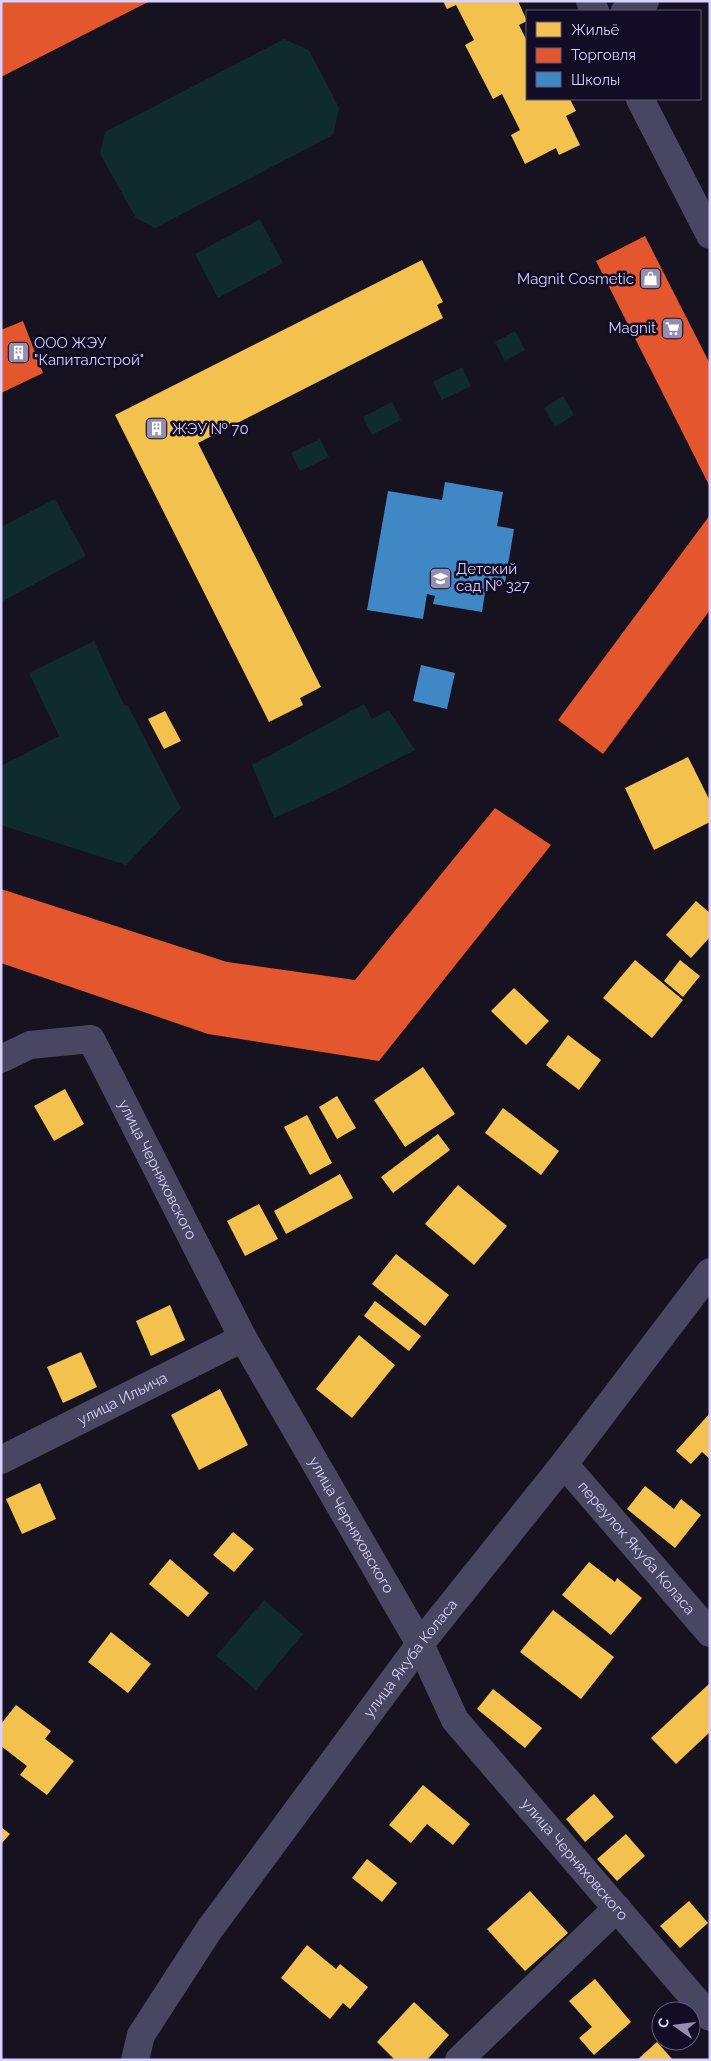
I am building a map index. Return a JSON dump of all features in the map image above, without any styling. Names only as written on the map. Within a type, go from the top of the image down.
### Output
[{"type":"street","points":[[627,10],[645,1]]},
{"type":"street","points":[[641,100],[710,235]]},
{"type":"street","name":"улица Черняховского","points":[[1,1059],[30,1045],[91,1039],[243,1338],[420,1644],[455,1720],[710,2017]]},
{"type":"street","name":"улица Якуба Коласа","points":[[135,2060],[141,2035],[199,1943],[420,1644],[564,1464],[710,1272]]},
{"type":"street","name":"улица Ильича","points":[[1,1460],[243,1338]]},
{"type":"street","name":"переулок Якуба Коласа","points":[[564,1464],[710,1633]]},
{"type":"street","points":[[459,2060],[617,1908]]},
{"type":"green space","points":[[284,39],[309,50],[339,108],[333,135],[155,228],[136,218],[100,154],[105,132]]},
{"type":"green space","points":[[260,219],[283,263],[218,298],[195,254]]},
{"type":"green space","points":[[515,331],[525,350],[505,361],[495,342]]},
{"type":"green space","points":[[462,367],[471,386],[442,400],[433,382]]},
{"type":"green space","points":[[563,396],[574,415],[555,427],[544,408]]},
{"type":"green space","points":[[392,402],[401,420],[372,435],[363,417]]},
{"type":"green space","points":[[320,439],[329,457],[300,471],[291,453]]},
{"type":"green space","points":[[55,499],[86,556],[1,602],[1,527]]},
{"type":"green space","points":[[94,641],[124,705],[128,706],[181,808],[126,865],[1,825],[1,766],[59,736],[29,673]]},
{"type":"green space","points":[[364,704],[372,719],[389,710],[415,750],[326,795],[274,818],[252,765]]},
{"type":"green space","points":[[264,1600],[303,1634],[256,1690],[216,1656]]},
{"type":"building: Жильё","points":[[443,1],[518,1],[526,19],[526,22],[519,25],[526,39],[526,100],[570,100],[576,111],[566,116],[580,145],[559,155],[556,148],[525,164],[511,135],[520,130],[502,94],[493,99],[465,45],[474,40],[456,5],[447,9]]},
{"type":"building: Жильё","points":[[422,260],[443,302],[437,305],[443,318],[198,443],[321,687],[300,698],[303,705],[269,722],[115,415]]},
{"type":"building: Жильё","points":[[165,711],[181,741],[164,749],[148,719]]},
{"type":"building: Жильё","points":[[688,757],[710,801],[710,822],[654,850],[625,788]]},
{"type":"building: Жильё","points":[[696,901],[710,913],[710,937],[691,958],[666,935]]},
{"type":"building: Жильё","points":[[635,960],[683,1000],[652,1038],[603,998]]},
{"type":"building: Жильё","points":[[680,960],[700,976],[683,997],[664,981]]},
{"type":"building: Жильё","points":[[514,988],[549,1021],[526,1045],[491,1011]]},
{"type":"building: Жильё","points":[[568,1035],[601,1060],[579,1090],[546,1065]]},
{"type":"building: Жильё","points":[[423,1067],[455,1114],[405,1147],[374,1100]]},
{"type":"building: Жильё","points":[[65,1089],[84,1124],[54,1141],[34,1106]]},
{"type":"building: Жильё","points":[[337,1096],[356,1128],[337,1139],[319,1107]]},
{"type":"building: Жильё","points":[[503,1108],[559,1151],[541,1175],[485,1133]]},
{"type":"building: Жильё","points":[[307,1115],[332,1163],[310,1175],[284,1127]]},
{"type":"building: Жильё","points":[[438,1134],[450,1150],[393,1193],[381,1177]]},
{"type":"building: Жильё","points":[[340,1174],[353,1198],[286,1234],[274,1211]]},
{"type":"building: Жильё","points":[[458,1185],[507,1226],[474,1265],[425,1224]]},
{"type":"building: Жильё","points":[[259,1204],[278,1239],[245,1256],[227,1221]]},
{"type":"building: Жильё","points":[[396,1254],[449,1295],[425,1326],[372,1284]]},
{"type":"building: Жильё","points":[[375,1301],[421,1336],[409,1351],[364,1316]]},
{"type":"building: Жильё","points":[[170,1305],[185,1340],[151,1356],[136,1321]]},
{"type":"building: Жильё","points":[[359,1335],[395,1365],[352,1418],[316,1389]]},
{"type":"building: Жильё","points":[[81,1352],[97,1387],[63,1403],[47,1367]]},
{"type":"building: Жильё","points":[[220,1389],[248,1445],[199,1470],[171,1415]]},
{"type":"building: Жильё","points":[[710,1413],[710,1459],[702,1452],[691,1464],[676,1451]]},
{"type":"building: Жильё","points":[[40,1483],[56,1519],[22,1534],[6,1499]]},
{"type":"building: Жильё","points":[[645,1486],[674,1509],[681,1499],[701,1515],[675,1548],[627,1509]]},
{"type":"building: Жильё","points":[[233,1532],[254,1549],[234,1572],[213,1555]]},
{"type":"building: Жильё","points":[[170,1559],[209,1593],[188,1617],[149,1584]]},
{"type":"building: Жильё","points":[[589,1562],[615,1582],[617,1578],[642,1598],[611,1635],[562,1595]]},
{"type":"building: Жильё","points":[[553,1610],[614,1657],[581,1699],[520,1652]]},
{"type":"building: Жильё","points":[[111,1632],[151,1664],[128,1693],[88,1662]]},
{"type":"building: Жильё","points":[[710,1683],[710,1732],[676,1764],[651,1738]]},
{"type":"building: Жильё","points":[[493,1689],[542,1728],[525,1748],[477,1709]]},
{"type":"building: Жильё","points":[[16,1705],[51,1731],[45,1739],[74,1761],[47,1795],[20,1775],[27,1766],[1,1746],[1,1724]]},
{"type":"building: Жильё","points":[[423,1785],[470,1824],[453,1845],[427,1824],[411,1843],[389,1825]]},
{"type":"building: Жильё","points":[[594,1794],[614,1817],[585,1842],[566,1819]]},
{"type":"building: Жильё","points":[[1,1827],[10,1834],[1,1844]]},
{"type":"building: Жильё","points":[[626,1834],[645,1856],[617,1881],[597,1859]]},
{"type":"building: Жильё","points":[[367,1859],[397,1883],[382,1902],[352,1878]]},
{"type":"building: Жильё","points":[[530,1891],[568,1933],[525,1971],[487,1929]]},
{"type":"building: Жильё","points":[[689,1901],[708,1923],[680,1948],[660,1926]]},
{"type":"building: Жильё","points":[[307,1945],[336,1969],[340,1964],[368,1987],[350,2009],[343,2003],[330,2019],[281,1978]]},
{"type":"building: Жильё","points":[[595,1979],[631,2022],[594,2055],[579,2038],[592,2027],[569,2001]]},
{"type":"building: Жильё","points":[[414,2002],[449,2035],[427,2060],[395,2060],[377,2042]]},
{"type":"building: Жильё","points":[[651,2047],[651,2051],[665,2051],[673,2060],[637,2060]]},
{"type":"building: Торговля","points":[[1,1],[150,1],[1,77]]},
{"type":"building: Торговля","points":[[645,236],[710,364],[710,487],[596,261]]},
{"type":"building: Торговля","name":"ООО ЖЭУ \"Капиталстрой\"","points":[[23,321],[43,373],[1,393],[1,330]]},
{"type":"building: Торговля","points":[[710,515],[710,610],[603,754],[558,720]]},
{"type":"building: Торговля","points":[[495,808],[551,845],[379,1061],[208,1034],[1,963],[1,889],[227,962],[355,980]]},
{"type":"building: Школы","points":[[445,482],[503,492],[497,526],[514,529],[505,583],[487,580],[482,612],[433,604],[435,596],[427,594],[423,619],[367,610],[388,491],[442,500]]},
{"type":"building: Школы","points":[[421,665],[455,673],[447,709],[413,701]]},
{"type":"place","name":"Magnit Cosmetic","points":[[650,279]]},
{"type":"place","name":"Magnit","points":[[672,328]]},
{"type":"place","name":"ООО ЖЭУ \"Капиталстрой\"","points":[[18,352]]},
{"type":"place","name":"ЖЭУ № 70","points":[[156,429]]},
{"type":"place","name":"Детский сад № 327","points":[[440,578]]}]
